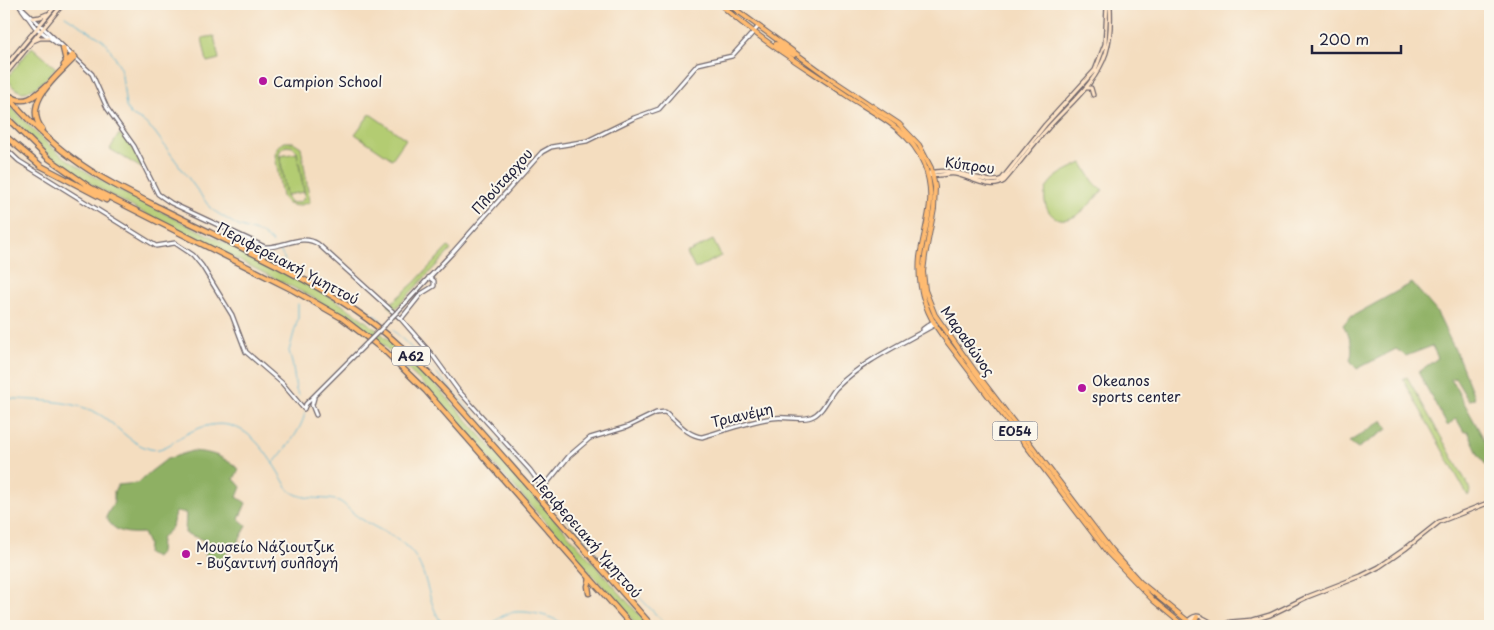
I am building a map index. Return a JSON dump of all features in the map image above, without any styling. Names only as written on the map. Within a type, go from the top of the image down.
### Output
[{"type":"highway","points":[[62,47],[66,57],[64,66]]},
{"type":"highway","points":[[4,91],[19,100],[26,100],[35,96],[74,56]]},
{"type":"highway","points":[[51,81],[37,102],[35,114],[39,126],[54,144]]},
{"type":"highway","name":"Περιφερειακή Υμηττού","points":[[4,91],[28,119],[54,144],[85,167],[122,189],[315,287],[355,311],[386,334],[446,392],[652,626]]},
{"type":"highway","name":"Περιφερειακή Υμηττού","points":[[4,115],[25,138],[58,166],[97,192],[306,297],[342,318],[375,343],[426,391],[632,626]]},
{"type":"highway","points":[[4,135],[32,160],[50,172],[139,214]]},
{"type":"highway","points":[[589,592],[590,578]]},
{"type":"main road","points":[[4,76],[30,43],[40,24],[57,4]]},
{"type":"main road","points":[[4,68],[38,30],[43,28],[63,4]]},
{"type":"main road","name":"Μαραθώνος","points":[[720,4],[899,130],[917,150],[931,174],[931,204],[919,276],[924,302],[934,324],[1096,538],[1128,576],[1183,626]]},
{"type":"main road","name":"Μαραθώνος","points":[[728,4],[755,30],[800,57],[904,129],[922,150],[935,190],[935,206],[923,276],[927,297],[938,321],[1111,550],[1142,584],[1191,625]]},
{"type":"main road","name":"Κύπρου","points":[[931,174],[952,174],[988,184],[1001,183],[1098,72],[1110,35],[1109,4]]},
{"type":"main road","name":"Κύπρου","points":[[931,174],[951,171],[986,180],[995,181],[1002,179],[1046,125],[1095,70],[1105,44],[1109,4]]},
{"type":"main road","points":[[33,18],[43,16],[53,8]]},
{"type":"main road","points":[[30,43],[40,38],[48,38]]},
{"type":"main road","points":[[1085,88],[1091,88],[1094,95]]},
{"type":"main road","points":[[1222,626],[1230,622],[1270,616],[1307,597],[1361,576],[1376,569],[1405,549],[1439,522],[1490,502]]},
{"type":"main road","points":[[1171,616],[1176,626]]},
{"type":"main road","points":[[1191,625],[1194,616],[1199,616],[1217,626]]},
{"type":"main road","points":[[1183,626],[1191,625],[1199,616]]},
{"type":"street","points":[[18,4],[62,47]]},
{"type":"street","points":[[18,4],[38,30],[74,56],[94,77],[107,108],[134,146],[162,198],[266,246],[275,247],[304,240],[315,241],[401,319],[421,294],[434,286],[434,281],[430,277]]},
{"type":"street","name":"Πλούταρχου","points":[[311,402],[430,277],[542,152],[555,146],[587,141],[634,118],[659,109],[698,64],[730,57],[737,53],[755,30]]},
{"type":"street","points":[[4,147],[19,160],[156,246],[175,243],[193,255],[202,266],[232,315],[246,352],[282,383],[304,408],[311,402]]},
{"type":"street","name":"Τριανέμη","points":[[401,319],[434,357],[458,390],[530,470],[543,488],[569,456],[586,440],[628,427],[656,413],[665,412],[688,432],[702,437],[774,417],[811,417],[817,413],[837,387],[858,370],[938,321]]},
{"type":"street","points":[[297,402],[311,402]]},
{"type":"street","points":[[311,402],[316,415]]},
{"type":"green space","points":[[214,36],[219,59],[207,62],[202,38]]},
{"type":"green space","points":[[32,47],[56,68],[31,90],[21,92],[13,87],[7,78]]},
{"type":"green space","points":[[4,98],[28,125],[65,158],[114,188],[322,292],[339,302],[387,338],[444,394],[649,626],[638,626],[424,385],[382,344],[316,299],[138,210],[80,178],[48,154],[4,111]]},
{"type":"green space","points":[[370,114],[406,139],[392,159],[355,134]]},
{"type":"green space","points":[[119,134],[130,143],[143,169],[110,149]]},
{"type":"green space","points":[[285,142],[293,142],[301,147],[310,202],[297,206],[288,204],[282,197],[275,155],[278,146]],"holes":[[[286,146],[293,147],[297,152],[305,195],[301,201],[295,203],[290,202],[286,196],[279,154],[281,149]]]},
{"type":"green space","points":[[297,153],[304,192],[286,195],[280,156]]},
{"type":"green space","points":[[1082,163],[1099,188],[1103,190],[1084,210],[1071,218],[1063,219],[1051,215],[1045,203],[1046,190],[1049,184],[1056,177]]},
{"type":"green space","points":[[713,240],[721,256],[695,269],[687,253]]},
{"type":"green space","points":[[448,247],[451,250],[394,310],[388,306],[414,283]]},
{"type":"green space","points":[[1412,283],[1436,311],[1457,354],[1475,399],[1468,400],[1455,378],[1451,379],[1490,450],[1490,464],[1488,468],[1478,454],[1468,431],[1464,432],[1456,418],[1447,425],[1418,372],[1438,358],[1432,346],[1406,356],[1396,349],[1357,369],[1350,360],[1352,346],[1343,325],[1349,318]]},
{"type":"green space","points":[[1407,377],[1471,490],[1468,496],[1403,379]]},
{"type":"green space","points":[[1383,420],[1388,429],[1358,448],[1349,442]]},
{"type":"green space","points":[[192,451],[217,456],[239,469],[234,479],[241,487],[237,497],[246,503],[239,519],[247,526],[238,542],[212,568],[206,557],[206,541],[185,533],[186,513],[175,512],[172,527],[161,539],[160,553],[156,558],[147,554],[148,544],[143,533],[121,531],[113,526],[106,517],[114,502],[114,491],[118,485],[138,483],[167,459]]},
{"type":"waterway","points":[[65,16],[103,40],[110,49],[121,68],[126,107],[131,115],[144,122],[154,131],[211,209],[238,226],[262,234],[273,243]]},
{"type":"waterway","points":[[279,249],[285,260]]},
{"type":"waterway","points":[[319,279],[352,299],[381,320]]},
{"type":"waterway","points":[[298,304],[298,318],[289,351],[296,390],[299,395]]},
{"type":"waterway","points":[[393,330],[433,369],[595,551],[667,626]]},
{"type":"waterway","points":[[4,398],[39,400],[86,408],[104,417],[135,442],[154,450],[162,448],[201,428],[218,424],[233,426],[246,433],[258,443],[288,489],[299,496],[339,501],[360,518],[395,538],[408,548],[420,566],[433,607],[444,626]]},
{"type":"waterway","points":[[273,464],[297,432],[304,419],[305,412]]},
{"type":"waterway","points":[[490,626],[499,618],[516,612],[547,616],[566,626]]},
{"type":"place","name":"Campion School","points":[[263,81]]},
{"type":"place","name":"Okeanos sports center","points":[[1082,388]]},
{"type":"place","name":"Μουσείο Νάζιουτζικ - Βυζαντινή συλλογή","points":[[186,554]]}]
